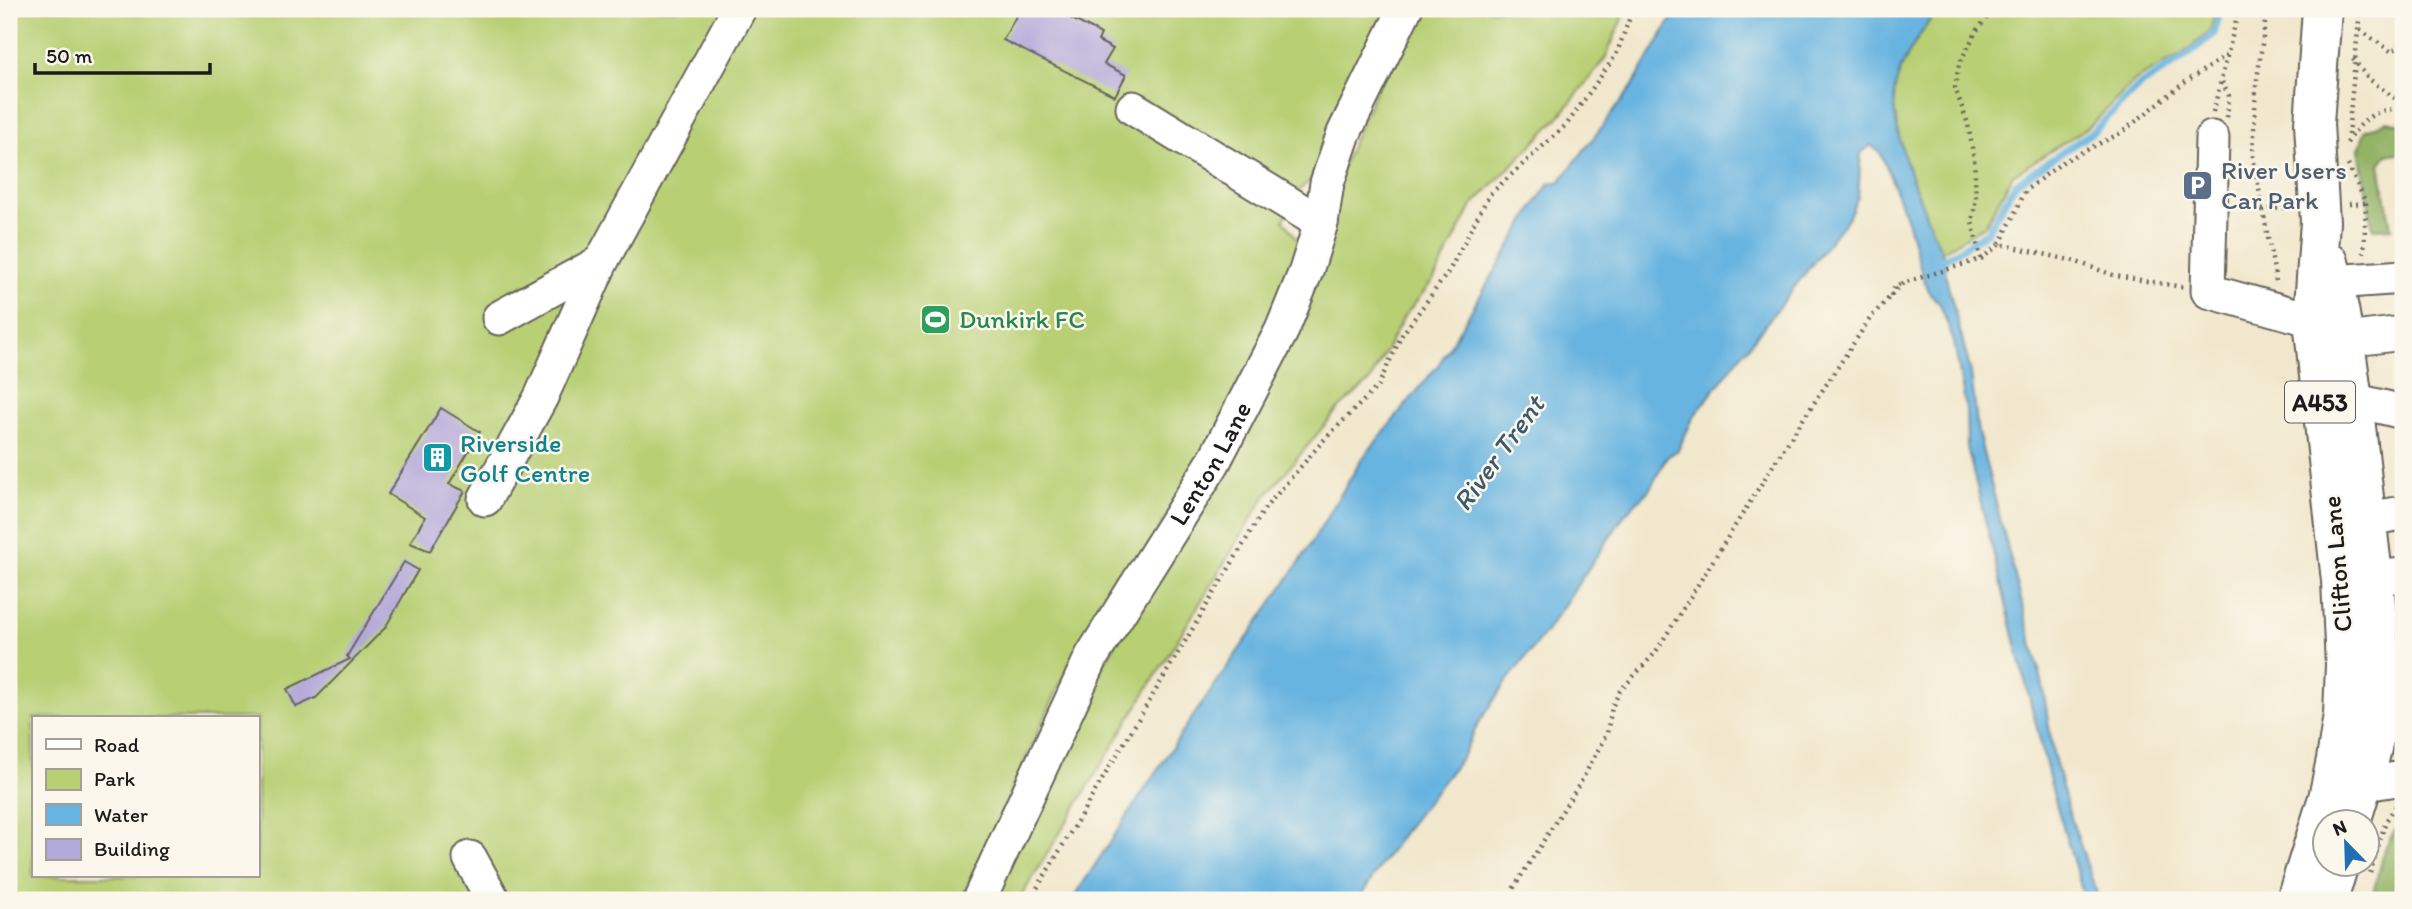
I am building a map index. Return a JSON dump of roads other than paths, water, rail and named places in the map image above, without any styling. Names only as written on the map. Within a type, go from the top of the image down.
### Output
[{"type":"main road","name":"Clifton Lane","points":[[2296,900],[2378,712],[2379,675],[2372,578],[2320,222],[2314,124],[2322,9]]},
{"type":"main road","name":"Clifton Lane","points":[[2334,315],[2353,400],[2385,516],[2372,578]]},
{"type":"main road","name":"Clifton Lane","points":[[2346,788],[2349,808]]},
{"type":"main road","points":[[2328,900],[2346,878]]},
{"type":"street","points":[[485,499],[541,397],[601,262],[739,9]]},
{"type":"street","name":"Lenton Lane","points":[[979,900],[1092,656],[1213,463],[1282,330],[1321,223],[1327,183],[1344,133],[1405,9]]},
{"type":"street","points":[[1133,108],[1321,223]]},
{"type":"street","points":[[2212,138],[2208,291],[2334,315],[2403,333]]},
{"type":"street","points":[[499,318],[601,262]]},
{"type":"street","points":[[2334,315],[2403,277]]},
{"type":"street","points":[[2353,400],[2403,412]]},
{"type":"street","points":[[2346,788],[2403,778]]},
{"type":"street","points":[[470,858],[494,900]]},
{"type":"water","name":"River Trent","points":[[1677,9],[1937,9],[1899,74],[1894,102],[1896,124],[1910,172],[1945,259],[1945,274],[1971,373],[1978,433],[2042,681],[2053,753],[2068,809],[2099,900],[2085,900],[2054,797],[1967,447],[1966,409],[1954,342],[1940,304],[1928,291],[1924,281],[1908,223],[1887,168],[1881,154],[1871,145],[1861,153],[1858,197],[1848,218],[1694,416],[1678,450],[1667,457],[1650,489],[1626,513],[1545,633],[1507,681],[1478,724],[1462,757],[1399,838],[1358,900],[1072,900],[1183,731],[1301,560],[1362,459],[1439,364],[1541,195],[1550,183],[1559,183],[1632,87]]},
{"type":"waterway","points":[[1945,259],[1987,232],[2016,183],[2094,131],[2138,87],[2188,55],[2214,34],[2221,9]]},
{"type":"place","name":"River Users Car Park","points":[[2198,185]]},
{"type":"place","name":"Dunkirk FC","points":[[936,319]]},
{"type":"place","name":"Riverside Golf Centre","points":[[437,458]]}]
